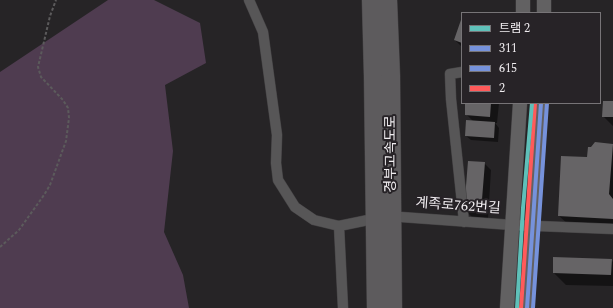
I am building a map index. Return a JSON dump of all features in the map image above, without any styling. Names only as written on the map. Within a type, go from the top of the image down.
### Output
[{"type":"highway","name":"경부고속도로","points":[[371,0],[374,77],[376,308]]},
{"type":"highway","name":"경부고속도로","points":[[388,0],[391,76],[393,308]]},
{"type":"main road","points":[[522,12],[523,0]]},
{"type":"main road","points":[[544,0],[544,12]]},
{"type":"main road","points":[[507,308],[520,104]]},
{"type":"main road","points":[[527,308],[541,104]]},
{"type":"street","points":[[249,0],[263,32],[277,135],[276,163],[278,180],[295,207],[314,220],[339,226],[373,219]]},
{"type":"street","points":[[461,72],[450,74],[451,99],[464,222]]},
{"type":"street","name":"계족로762번길","points":[[401,217],[512,225],[613,229]]},
{"type":"street","points":[[339,226],[343,308]]},
{"type":"path","points":[[0,247],[19,230],[47,190],[66,141],[69,118],[68,108],[63,100],[41,77],[38,68],[50,16],[56,0]]},
{"type":"shaded area","points":[[108,0],[154,0],[200,23],[206,63],[165,85],[173,151],[164,232],[183,275],[189,308],[0,308],[0,72]]},
{"type":"building","points":[[461,20],[461,43],[454,40]]},
{"type":"building","points":[[603,101],[613,101],[613,117],[602,117]]},
{"type":"building","points":[[465,104],[491,104],[490,117],[465,115]]},
{"type":"building","points":[[466,120],[495,122],[494,138],[465,136]]},
{"type":"building","points":[[595,142],[613,144],[609,194],[613,199],[613,219],[558,216],[561,156],[587,157],[588,147],[591,147]]},
{"type":"building","points":[[468,161],[485,162],[481,212],[464,211]]},
{"type":"building","points":[[553,257],[612,259],[611,275],[553,273]]},
{"type":"tram line","name":"2","points":[[517,308],[523,208],[532,104]]},
{"type":"transit line","name":"2","points":[[521,308],[535,104]]},
{"type":"transit line","name":"311","points":[[527,308],[541,104]]},
{"type":"transit line","name":"615","points":[[533,308],[547,104]]}]
